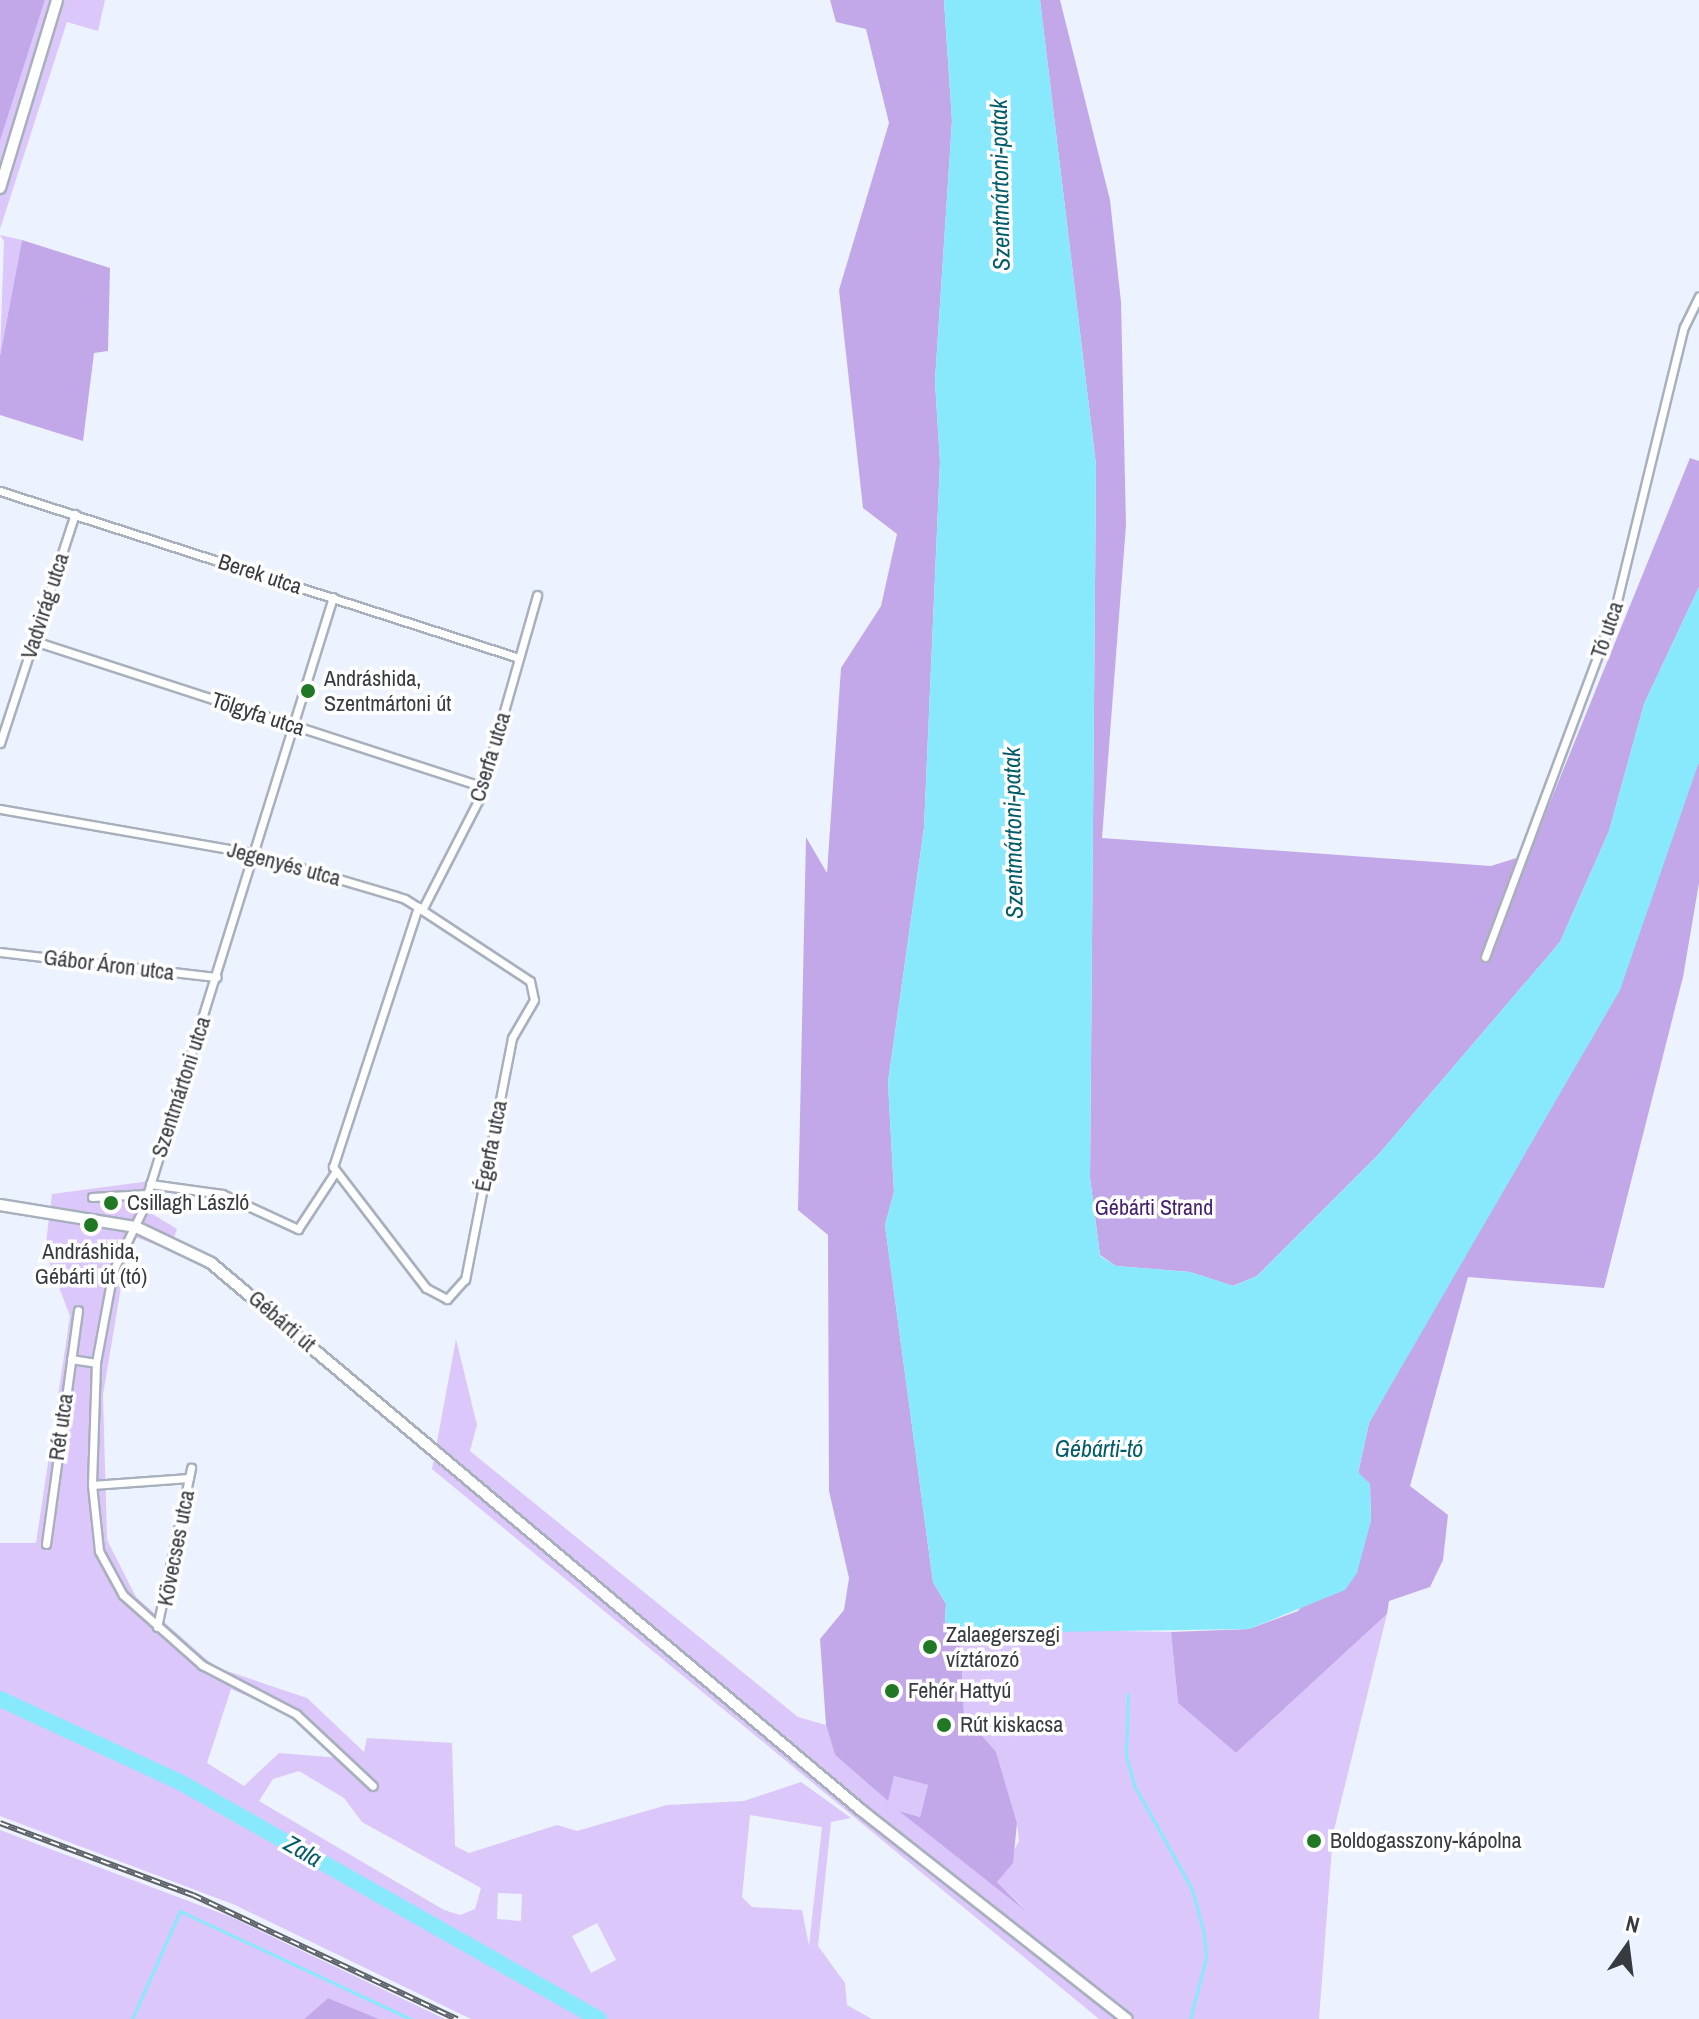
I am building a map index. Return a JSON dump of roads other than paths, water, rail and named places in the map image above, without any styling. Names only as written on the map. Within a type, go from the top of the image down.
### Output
[{"type":"main road","points":[[0,188],[57,0]]},
{"type":"main road","name":"Gébárti út","points":[[0,1205],[136,1227],[222,1270],[879,1825],[1127,2019]]},
{"type":"street","name":"Tó utca","points":[[1485,957],[1615,609],[1684,327],[1699,296]]},
{"type":"street","name":"Berek utca","points":[[0,491],[519,658]]},
{"type":"street","name":"Vadvirág utca","points":[[0,743],[75,514]]},
{"type":"street","name":"Cserfa utca","points":[[150,1184],[222,1194],[298,1229],[334,1174],[420,909],[483,787],[537,595]]},
{"type":"street","name":"Szentmártoni utca","points":[[333,597],[147,1194],[136,1227],[113,1271],[96,1363],[92,1485],[106,1570],[157,1627],[216,1674],[296,1714],[373,1786]]},
{"type":"street","name":"Tölgyfa utca","points":[[34,641],[483,787]]},
{"type":"street","name":"Jegenyés utca","points":[[0,809],[251,853],[420,909],[526,977],[535,994]]},
{"type":"street","name":"Gábor Áron utca","points":[[0,952],[217,977]]},
{"type":"street","name":"Égerfa utca","points":[[334,1174],[426,1288],[451,1298],[465,1279],[512,1038],[535,994]]},
{"type":"street","points":[[92,1197],[147,1194]]},
{"type":"street","name":"Rét utca","points":[[46,1544],[78,1310]]},
{"type":"street","points":[[71,1359],[96,1363]]},
{"type":"street","name":"Kövecses utca","points":[[157,1627],[191,1468]]},
{"type":"street","points":[[92,1485],[189,1478]]},
{"type":"water","name":"Gébárti-tó","points":[[944,0],[1040,0],[1096,465],[1090,1178],[1100,1256],[1116,1266],[1190,1272],[1234,1286],[1257,1276],[1378,1155],[1560,942],[1609,831],[1644,704],[1699,587],[1699,762],[1620,990],[1369,1423],[1358,1472],[1370,1484],[1371,1521],[1357,1573],[1345,1590],[1249,1629],[976,1633],[945,1622],[946,1604],[933,1582],[885,1225],[894,1192],[888,1083],[924,828],[940,462],[935,381],[952,121]]},
{"type":"waterway","name":"Szentmártoni-patak","points":[[1128,1694],[1126,1755],[1134,1785],[1192,1889],[1204,1934],[1206,1958],[1190,2019]]},
{"type":"waterway","name":"Zala","points":[[0,1699],[180,1782],[599,2019]]},
{"type":"waterway","points":[[132,2019],[180,1911],[411,2019]]},
{"type":"railway","points":[[0,1823],[193,1895],[457,2019]]},
{"type":"place","name":"Andráshida, Szentmártoni út","points":[[308,691]]},
{"type":"place","name":"Csillagh László","points":[[111,1203]]},
{"type":"place","name":"Andráshida, Gébárti út (tó)","points":[[91,1225]]},
{"type":"place","name":"Zalaegerszegi víztározó","points":[[930,1647]]},
{"type":"place","name":"Fehér Hattyú","points":[[892,1691]]},
{"type":"place","name":"Rút kiskacsa","points":[[944,1725]]},
{"type":"place","name":"Boldogasszony-kápolna","points":[[1314,1841]]},
{"type":"park label","name":"Gébárti Strand","points":[[1154,1208]]}]
